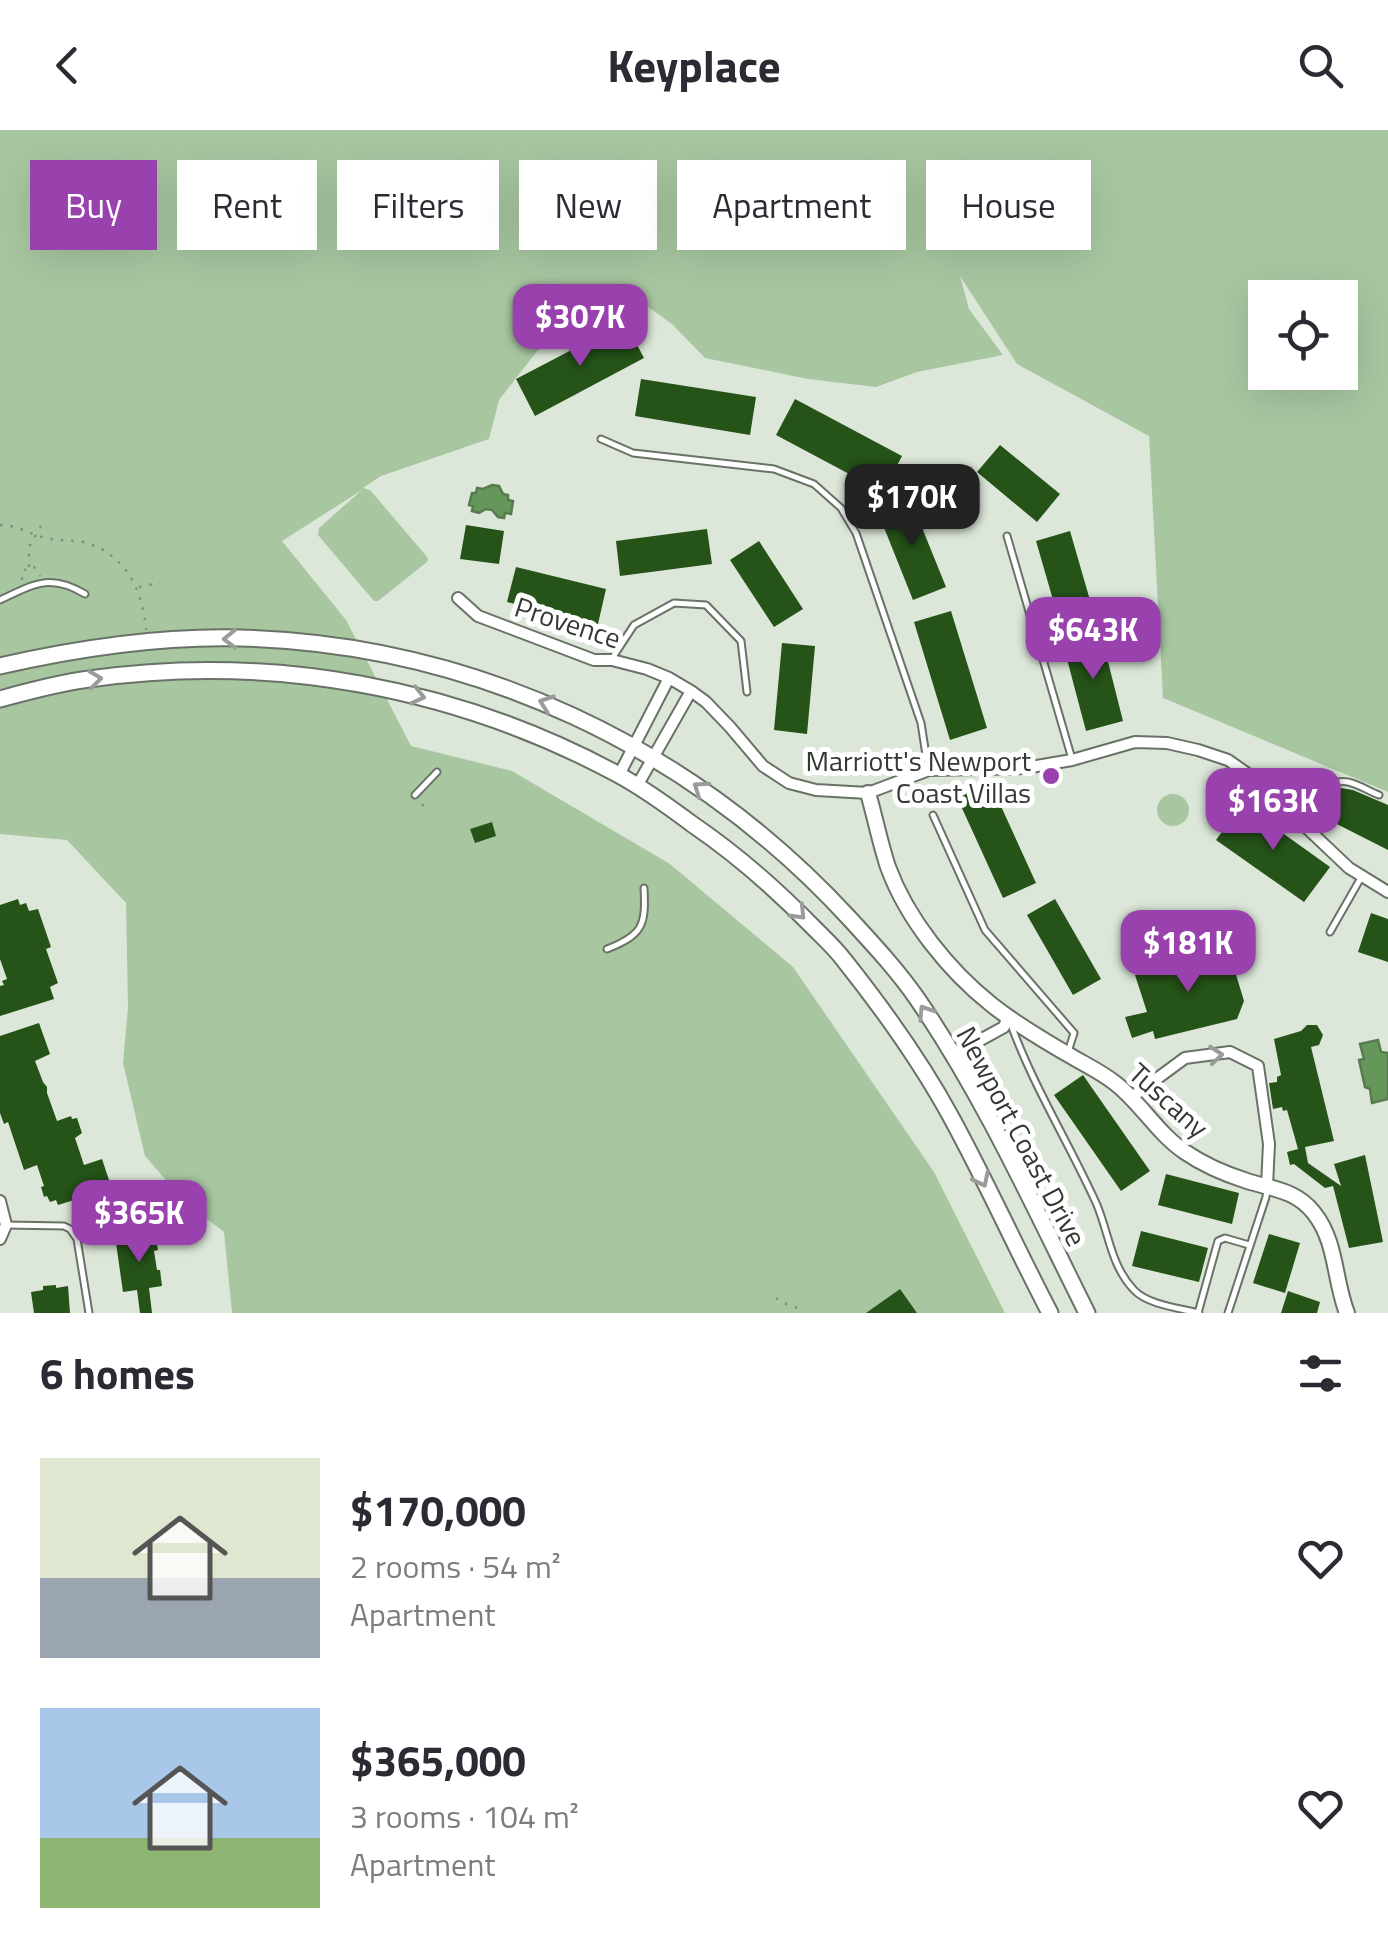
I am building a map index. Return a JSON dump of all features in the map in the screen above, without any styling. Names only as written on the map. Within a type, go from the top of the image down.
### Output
[{"type":"main road","name":"Newport Coast Drive","points":[[0,666],[70,650],[146,642],[240,638],[323,645],[412,660],[486,681],[562,709],[634,746],[694,783],[818,884],[916,998],[973,1086],[1087,1313]]},
{"type":"main road","name":"Newport Coast Drive","points":[[0,699],[88,679],[162,672],[244,669],[346,680],[468,710],[557,744],[618,775],[727,848],[784,897],[842,956],[892,1022],[950,1116],[1050,1313]]},
{"type":"street","name":"Provence","points":[[458,598],[478,616],[594,660],[612,660],[669,678],[706,702],[762,766],[789,783],[816,790],[868,793],[929,770],[1024,768],[1072,760],[1135,742],[1198,750],[1228,760],[1256,779],[1349,868],[1388,892]]},
{"type":"street","points":[[618,775],[669,678]]},
{"type":"street","points":[[636,786],[691,691]]},
{"type":"street","name":"Tuscany","points":[[868,793],[888,867],[928,941],[991,1004],[1132,1097],[1184,1152],[1216,1170],[1284,1190],[1303,1201],[1315,1214],[1330,1244],[1347,1313]]},
{"type":"street","points":[[952,1055],[1004,1027],[1008,1016]]},
{"type":"street","points":[[1132,1097],[1185,1058],[1230,1052],[1258,1066],[1269,1144],[1267,1186]]},
{"type":"street","points":[[0,1201],[6,1224],[0,1240]]},
{"type":"lane","points":[[601,439],[633,454],[774,469],[814,484],[841,508],[856,533],[921,723],[929,770]]},
{"type":"lane","points":[[1007,536],[1072,760]]},
{"type":"lane","points":[[0,600],[40,582],[70,585],[86,594]]},
{"type":"lane","points":[[612,660],[634,625],[674,603],[706,605],[741,641],[746,692]]},
{"type":"lane","points":[[415,795],[438,772]]},
{"type":"lane","points":[[1292,814],[1330,784],[1346,781],[1378,795]]},
{"type":"lane","points":[[933,815],[985,930],[1074,1032],[1067,1054]]},
{"type":"lane","points":[[1330,932],[1362,876]]},
{"type":"lane","points":[[607,948],[626,941],[643,923],[644,888]]},
{"type":"lane","points":[[1008,1016],[1042,1100],[1098,1209],[1115,1263],[1136,1293],[1199,1313],[1218,1241],[1224,1238],[1250,1246]]},
{"type":"lane","points":[[1228,1313],[1267,1186]]},
{"type":"lane","points":[[6,1224],[70,1229],[77,1239],[89,1313]]},
{"type":"path","points":[[0,524],[52,540],[85,543],[119,562],[138,587],[146,642]]},
{"type":"path","points":[[23,587],[22,572],[29,566],[30,547],[41,526]]},
{"type":"path","points":[[29,566],[38,572],[40,582]]},
{"type":"path","points":[[138,587],[160,583]]},
{"type":"path","points":[[420,802],[427,811]]},
{"type":"path","points":[[776,1298],[802,1310]]},
{"type":"shaded area","points":[[0,130],[1388,130],[1388,792],[1163,698],[1149,436],[1017,364],[960,276],[969,309],[1003,355],[917,372],[876,387],[808,379],[705,358],[672,324],[633,296],[548,337],[499,400],[489,439],[381,476],[363,488],[370,490],[428,558],[378,601],[318,535],[319,528],[362,490],[282,541],[346,620],[411,746],[512,771],[670,864],[793,967],[934,1172],[1005,1313],[232,1313],[224,1232],[185,1202],[145,1156],[123,1063],[128,1007],[126,903],[67,840],[0,834]]},
{"type":"shaded area","points":[[499,486],[513,501],[511,514],[505,513],[504,518],[492,510],[472,511],[473,506],[469,505],[477,488]]},
{"type":"shaded area","points":[[1173,794],[1184,799],[1189,810],[1184,821],[1173,826],[1162,821],[1157,810],[1162,799]]},
{"type":"shaded area","points":[[1378,1040],[1381,1052],[1388,1053],[1388,1099],[1372,1103],[1359,1060],[1364,1059],[1360,1044]]},
{"type":"building","points":[[625,322],[644,358],[535,416],[516,379]]},
{"type":"building","points":[[641,379],[756,397],[750,435],[635,416]]},
{"type":"building","points":[[795,399],[902,456],[883,492],[776,435]]},
{"type":"building","points":[[1000,445],[1060,494],[1037,522],[977,472]]},
{"type":"building","points":[[910,498],[946,587],[913,600],[877,510]]},
{"type":"building","points":[[466,525],[504,531],[499,564],[460,559]]},
{"type":"building","points":[[707,529],[712,564],[620,576],[616,541]]},
{"type":"building","points":[[1070,531],[1094,614],[1060,624],[1036,541]]},
{"type":"building","points":[[759,541],[803,609],[774,627],[730,560]]},
{"type":"building","points":[[516,567],[606,589],[598,624],[507,602]]},
{"type":"building","points":[[951,611],[987,728],[950,740],[914,622]]},
{"type":"building","points":[[1101,634],[1123,721],[1086,731],[1063,644]]},
{"type":"building","points":[[782,643],[815,646],[807,734],[774,730]]},
{"type":"building","points":[[989,780],[1036,883],[1003,898],[956,795]]},
{"type":"building","points":[[1341,788],[1388,805],[1388,850],[1325,818]]},
{"type":"building","points":[[1242,804],[1330,867],[1304,902],[1216,840]]},
{"type":"building","points":[[492,822],[496,836],[475,843],[470,829]]},
{"type":"building","points":[[18,899],[20,905],[26,903],[29,911],[38,909],[58,983],[50,987],[54,999],[0,1016],[0,986],[7,979],[0,959],[0,905]]},
{"type":"building","points":[[1055,899],[1101,979],[1073,995],[1027,915]]},
{"type":"building","points":[[1371,913],[1388,919],[1388,962],[1358,952]]},
{"type":"building","points":[[1228,948],[1244,1001],[1237,1019],[1155,1039],[1153,1031],[1132,1038],[1125,1017],[1147,1012],[1135,975],[1152,972],[1151,966]]},
{"type":"building","points":[[39,1023],[50,1054],[35,1061],[57,1121],[77,1118],[82,1133],[75,1138],[84,1165],[102,1159],[112,1189],[125,1186],[131,1205],[128,1207],[112,1213],[95,1212],[94,1208],[79,1213],[74,1200],[58,1205],[56,1200],[50,1202],[44,1197],[37,1165],[24,1170],[8,1122],[4,1124],[0,1113],[0,1036]]},
{"type":"building","points":[[1307,1025],[1317,1025],[1323,1035],[1319,1045],[1311,1047],[1334,1141],[1305,1147],[1308,1163],[1341,1186],[1334,1164],[1365,1155],[1383,1242],[1349,1248],[1333,1186],[1325,1188],[1294,1164],[1290,1165],[1287,1152],[1298,1149],[1287,1110],[1273,1109],[1269,1083],[1277,1082],[1281,1075],[1274,1039],[1301,1031]]},
{"type":"building","points":[[1083,1075],[1150,1171],[1121,1191],[1054,1095]]},
{"type":"building","points":[[1166,1174],[1239,1193],[1232,1224],[1158,1205]]},
{"type":"building","points":[[150,1229],[151,1235],[155,1234],[158,1250],[154,1251],[162,1286],[149,1288],[152,1313],[140,1313],[137,1290],[123,1292],[115,1236]]},
{"type":"building","points":[[1141,1231],[1208,1248],[1199,1282],[1132,1266]]},
{"type":"building","points":[[1269,1234],[1300,1243],[1285,1293],[1253,1283]]},
{"type":"building","points":[[68,1286],[70,1313],[34,1313],[31,1292]]},
{"type":"building","points":[[900,1289],[917,1313],[866,1313]]},
{"type":"building","points":[[1288,1291],[1320,1302],[1317,1313],[1281,1313]]},
{"type":"place","name":"Marriott's Newport Coast Villas","points":[[1051,776]]}]
